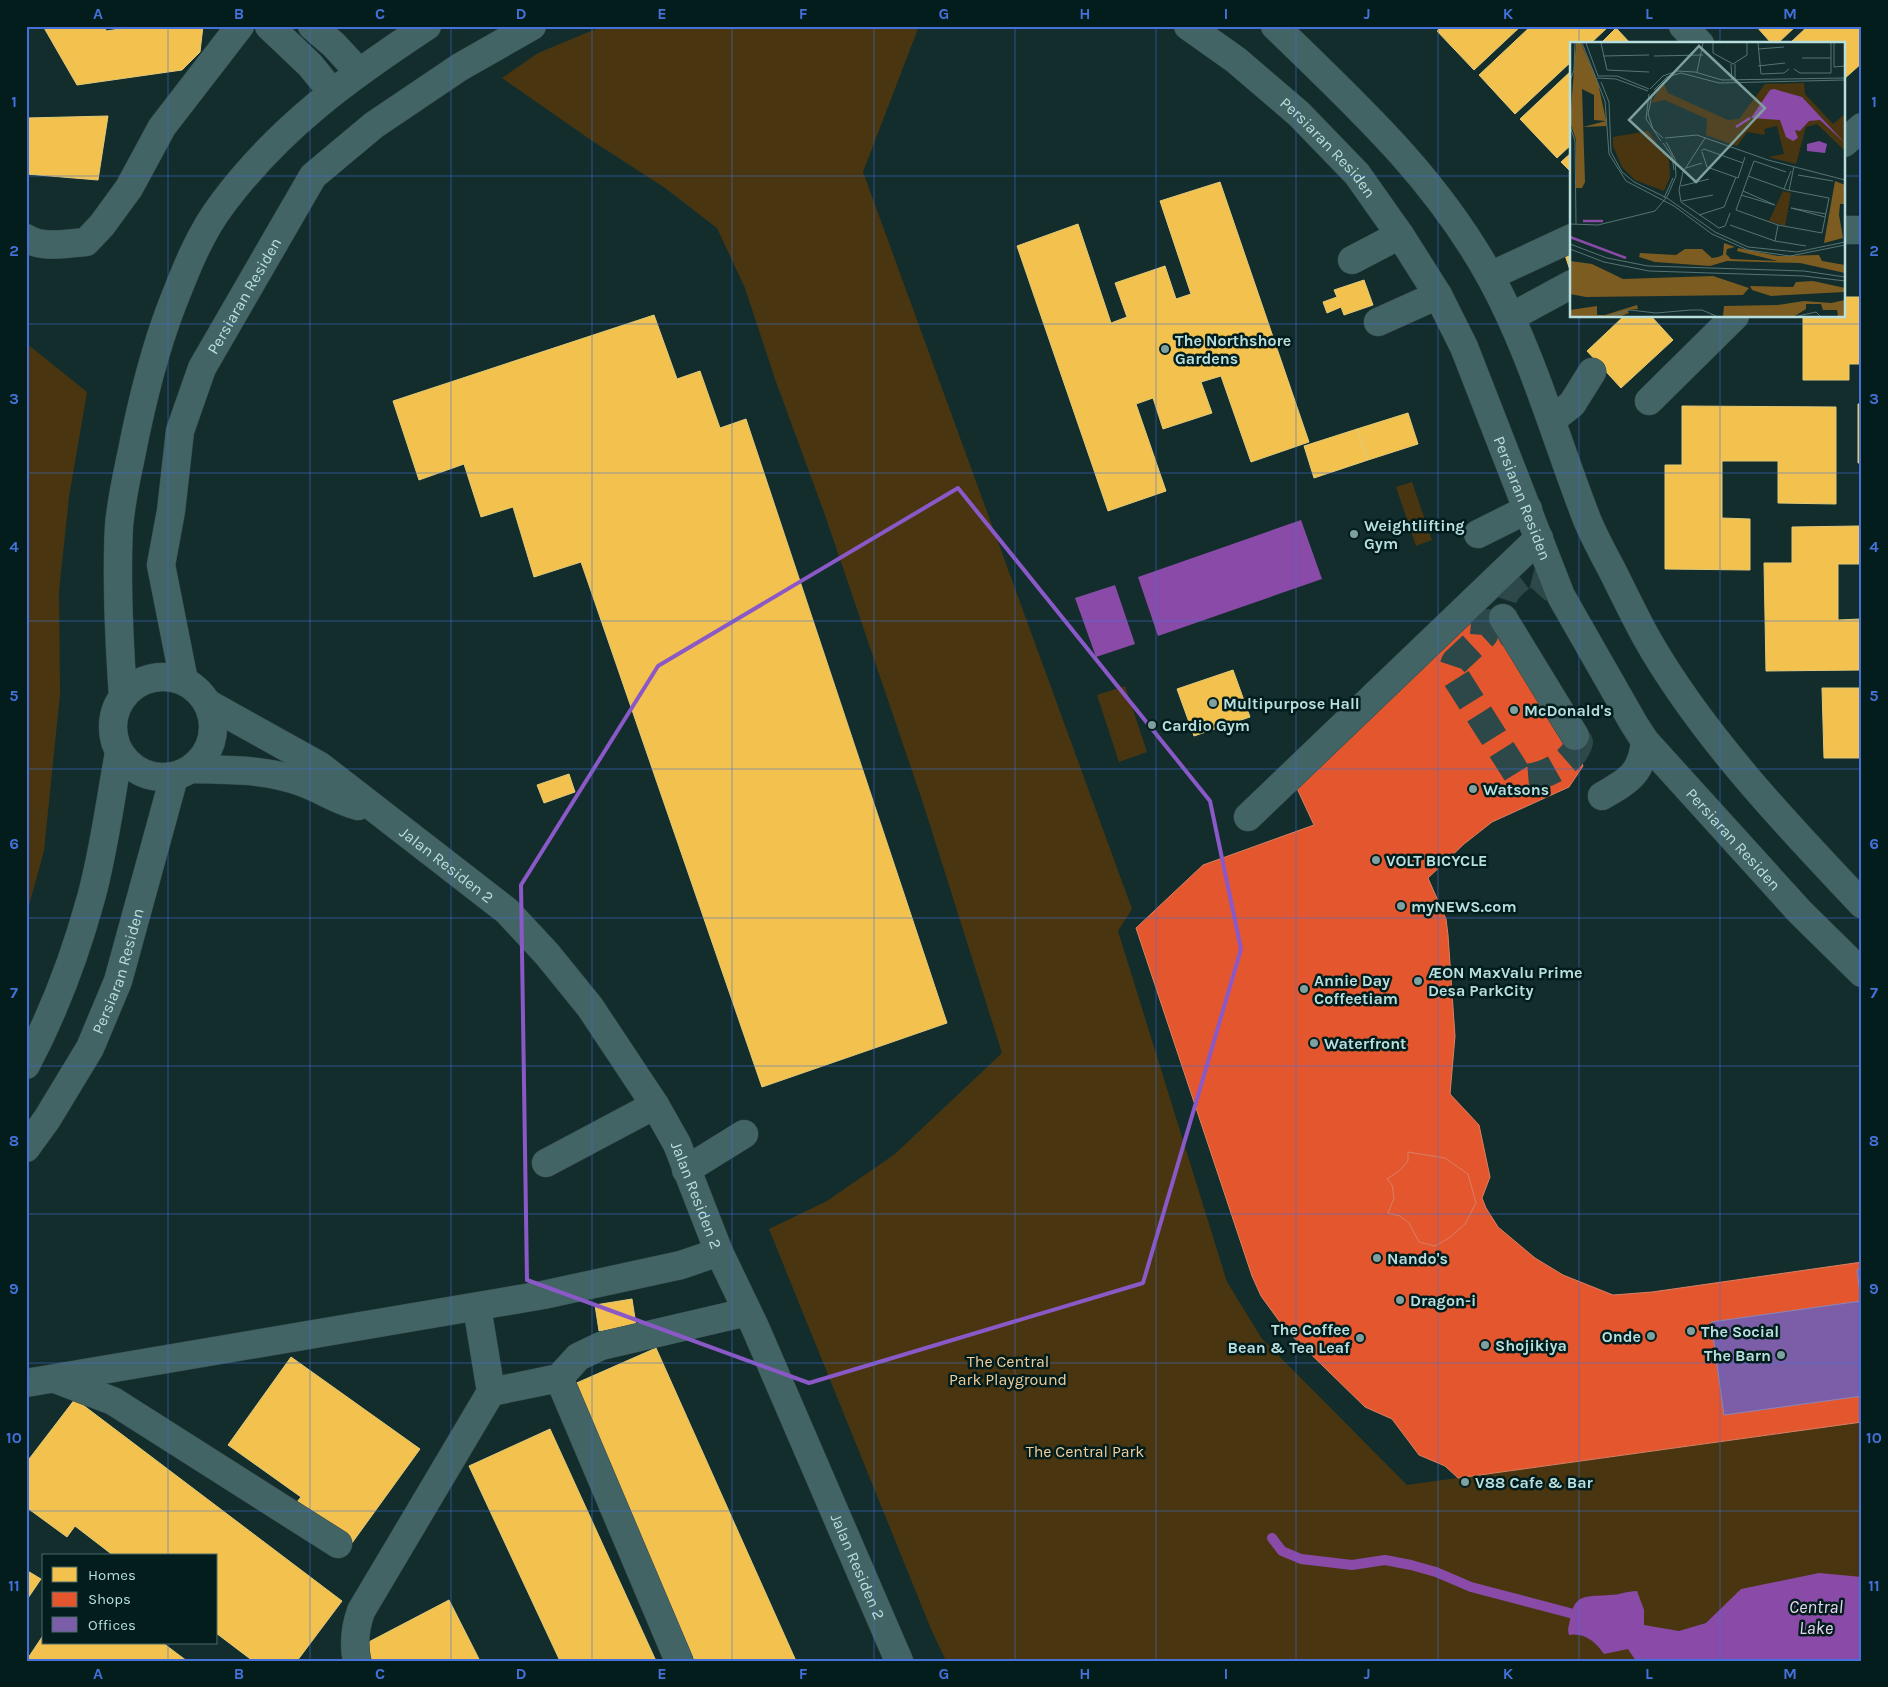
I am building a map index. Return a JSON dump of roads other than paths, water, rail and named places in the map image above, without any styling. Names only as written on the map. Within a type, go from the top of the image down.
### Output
[{"type":"street","points":[[26,238],[33,242],[59,244],[86,242],[102,225],[129,188],[162,127],[240,26]]},
{"type":"street","points":[[269,26],[310,65],[332,92]]},
{"type":"street","points":[[312,26],[334,45],[358,71]]},
{"type":"street","points":[[123,696],[118,608],[120,524],[138,419],[158,341],[194,250],[222,204],[276,141],[358,71],[427,26]]},
{"type":"street","name":"Persiaran Residen","points":[[184,681],[161,565],[171,511],[180,431],[202,368],[313,176],[374,125],[460,67],[532,26]]},
{"type":"street","name":"Persiaran Residen","points":[[1188,26],[1236,60],[1299,114],[1357,174],[1400,235],[1438,295],[1464,347],[1561,596],[1645,741],[1794,906],[1862,973]]},
{"type":"street","points":[[1275,26],[1397,147],[1432,187],[1490,276],[1511,317],[1552,420],[1587,520],[1646,637],[1672,678],[1725,751],[1859,895]]},
{"type":"street","points":[[1683,26],[1698,42]]},
{"type":"street","points":[[1846,141],[1862,127]]},
{"type":"street","points":[[1846,230],[1862,230]]},
{"type":"street","points":[[1352,260],[1400,235]]},
{"type":"street","points":[[1490,276],[1570,239]]},
{"type":"street","points":[[1511,317],[1570,285]]},
{"type":"street","points":[[1378,322],[1438,295]]},
{"type":"street","points":[[1649,400],[1733,318]]},
{"type":"street","points":[[1552,420],[1572,404],[1592,372]]},
{"type":"street","points":[[1478,534],[1528,509]]},
{"type":"street","points":[[1248,817],[1538,538]]},
{"type":"street","points":[[1503,618],[1575,736]]},
{"type":"street","points":[[168,677],[184,681],[197,690],[207,703],[214,720],[213,739],[206,756],[183,773],[158,778],[143,774],[130,765],[119,753],[113,734],[115,714],[123,696],[136,684],[151,678],[168,677]]},
{"type":"street","name":"Jalan Residen 2","points":[[207,703],[320,766],[507,911],[547,954],[590,1007],[655,1105],[677,1144],[719,1252],[899,1661]]},
{"type":"street","points":[[1602,796],[1626,782],[1640,767],[1645,741]]},
{"type":"street","points":[[26,1065],[43,1033],[67,971],[92,897],[119,753]]},
{"type":"street","name":"Persiaran Residen","points":[[26,1148],[47,1119],[90,1048],[118,981],[183,773]]},
{"type":"street","name":"Jalan Residen 2","points":[[183,773],[272,773],[302,782],[337,800],[376,810]]},
{"type":"street","points":[[546,1163],[655,1105]]},
{"type":"street","points":[[686,1170],[744,1134]]},
{"type":"street","points":[[26,1383],[477,1307],[609,1282],[682,1265],[719,1252]]},
{"type":"street","points":[[357,1661],[354,1647],[361,1611],[491,1392],[477,1307]]},
{"type":"street","points":[[491,1392],[559,1378],[578,1357],[600,1346],[747,1312]]},
{"type":"street","points":[[54,1378],[112,1401],[338,1544]]},
{"type":"street","points":[[559,1378],[679,1661]]},
{"type":"water","points":[[1301,520],[1322,579],[1158,636],[1138,577]]},
{"type":"water","points":[[1115,585],[1135,644],[1096,657],[1075,598]]},
{"type":"water","name":"Central Lake","points":[[1819,1573],[1862,1577],[1862,1661],[1636,1661],[1628,1649],[1604,1654],[1589,1639],[1580,1635],[1569,1635],[1568,1633],[1575,1605],[1579,1600],[1589,1596],[1637,1591],[1644,1610],[1644,1625],[1679,1631],[1706,1623],[1741,1589]]},
{"type":"waterway","points":[[1272,1538],[1282,1551],[1301,1559],[1352,1565],[1385,1560],[1411,1565],[1436,1572],[1471,1587],[1570,1613]]},
{"type":"tunnel","points":[[1514,638],[1504,618],[1502,602],[1505,595],[1517,581],[1527,573],[1539,576],[1561,596]]},
{"type":"tunnel","points":[[1486,609],[1484,635],[1455,662],[1452,671],[1519,777],[1527,778],[1555,769],[1576,750],[1579,742],[1563,717]]},
{"type":"place","name":"The Northshore Gardens","points":[[1165,349]]},
{"type":"place","name":"Weightlifting Gym","points":[[1354,534]]},
{"type":"place","name":"Multipurpose Hall","points":[[1213,703]]},
{"type":"place","name":"McDonald's","points":[[1514,710]]},
{"type":"place","name":"Cardio Gym","points":[[1152,725]]},
{"type":"place","name":"Watsons","points":[[1473,789]]},
{"type":"place","name":"VOLT BICYCLE","points":[[1376,860]]},
{"type":"place","name":"myNEWS.com","points":[[1401,906]]},
{"type":"place","name":"ÆON MaxValu Prime Desa ParkCity","points":[[1418,981]]},
{"type":"place","name":"Annie Day Coffeetiam","points":[[1304,989]]},
{"type":"place","name":"Waterfront","points":[[1314,1043]]},
{"type":"place","name":"Nando's","points":[[1377,1258]]},
{"type":"place","name":"Dragon-i","points":[[1400,1300]]},
{"type":"place","name":"The Social","points":[[1691,1331]]},
{"type":"place","name":"Onde","points":[[1651,1336]]},
{"type":"place","name":"The Coffee Bean & Tea Leaf","points":[[1360,1338]]},
{"type":"place","name":"Shojikiya","points":[[1485,1345]]},
{"type":"place","name":"The Barn","points":[[1781,1355]]},
{"type":"place","name":"V88 Cafe & Bar","points":[[1465,1482]]},
{"type":"park label","name":"The Central Park Playground","points":[[1008,1370]]},
{"type":"park label","name":"The Central Park","points":[[1085,1451]]}]
